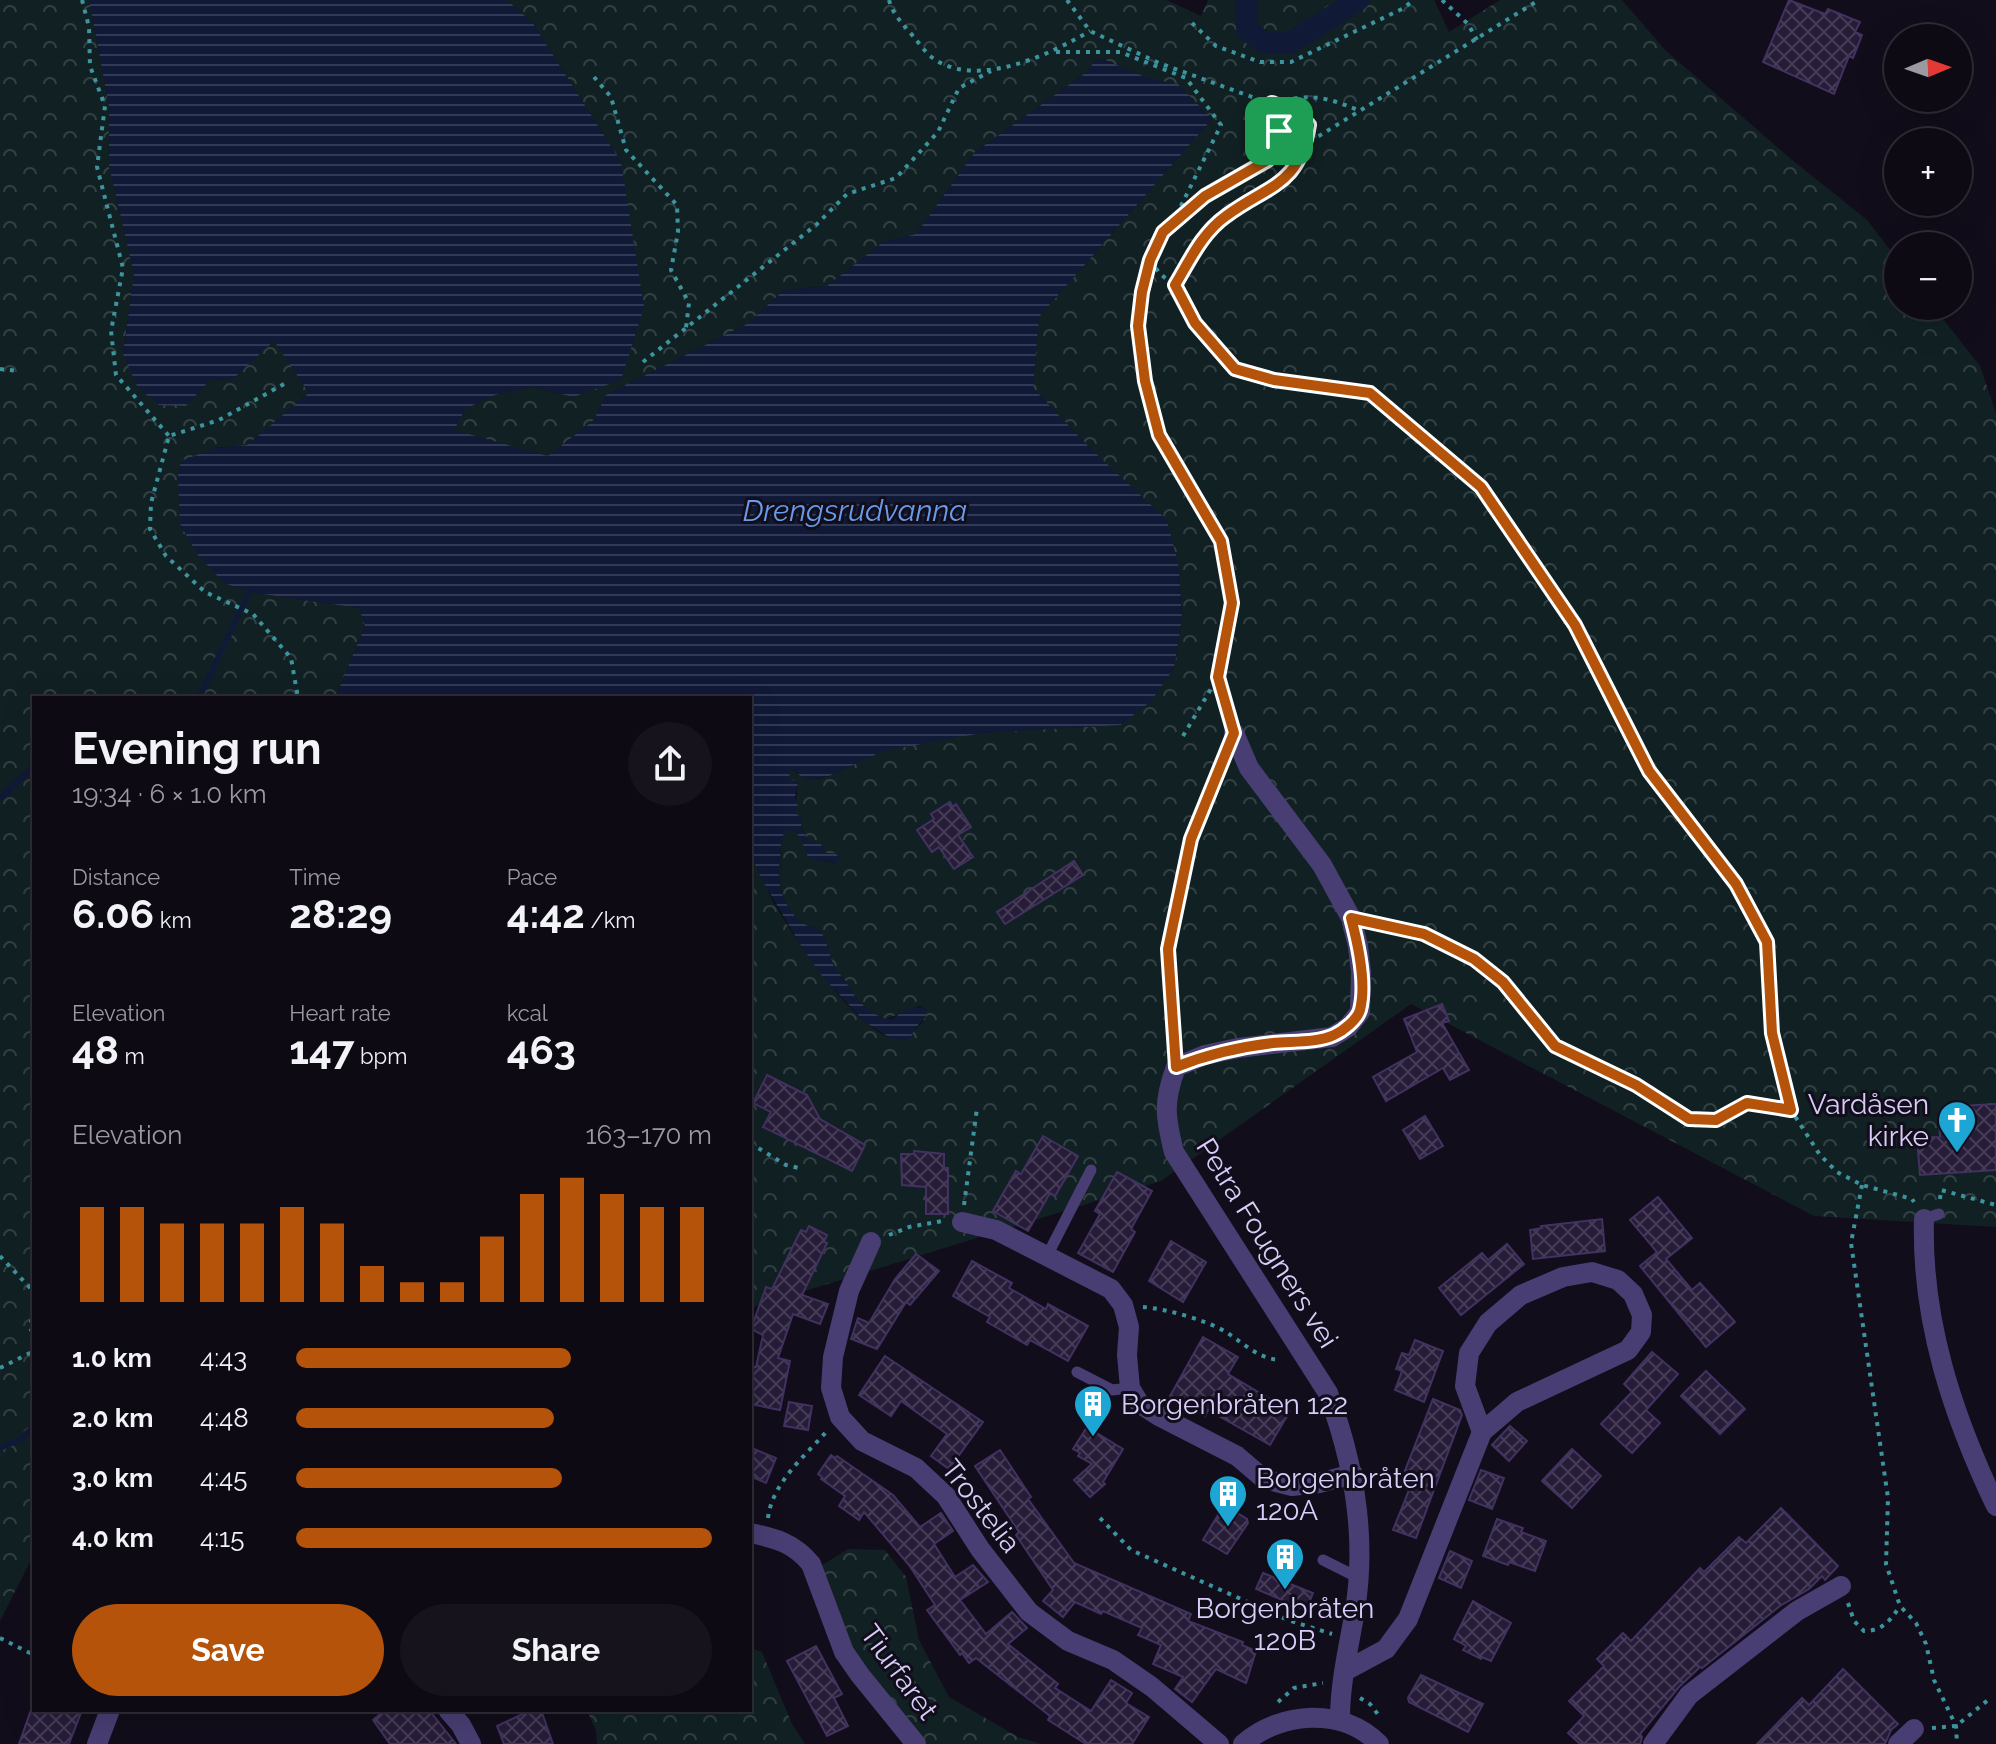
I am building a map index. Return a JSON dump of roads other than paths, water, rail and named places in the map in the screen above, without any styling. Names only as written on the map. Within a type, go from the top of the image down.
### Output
[{"type":"street","name":"Petra Fougners vei","points":[[1234,733],[1249,768],[1322,865],[1351,918],[1358,946],[1360,1012],[1348,1027],[1332,1037],[1238,1048],[1205,1055],[1176,1067],[1165,1104],[1174,1152],[1328,1393],[1342,1431],[1353,1474],[1359,1519],[1359,1578],[1340,1686],[1340,1719]]},
{"type":"street","points":[[1931,1217],[1923,1245],[1931,1316],[1944,1377],[1974,1460],[1996,1506]]},
{"type":"street","points":[[962,1222],[996,1230],[1111,1289],[1123,1305],[1129,1327],[1127,1355],[1130,1388],[1139,1403],[1237,1456],[1264,1479],[1292,1486],[1353,1474]]},
{"type":"street","name":"Trostelia","points":[[871,1242],[849,1291],[833,1357],[831,1388],[840,1417],[862,1441],[916,1468],[946,1496],[980,1549],[1029,1612],[1068,1641],[1113,1660],[1152,1687],[1219,1744]]},
{"type":"street","points":[[1345,1671],[1386,1649],[1408,1619],[1482,1432],[1527,1396],[1628,1350],[1641,1332],[1642,1315],[1633,1294],[1618,1280],[1592,1272],[1563,1277],[1521,1295],[1488,1323],[1469,1353],[1465,1386],[1482,1432]]},
{"type":"street","name":"Tiurfaret","points":[[758,1535],[781,1540],[801,1552],[811,1564],[844,1652],[916,1744]]},
{"type":"street","points":[[1653,1744],[1689,1695],[1797,1611],[1841,1586]]},
{"type":"street","points":[[97,1744],[109,1712]]},
{"type":"street","points":[[450,1712],[471,1744]]},
{"type":"street","points":[[1243,1744],[1283,1722],[1318,1717],[1340,1719],[1371,1736],[1379,1744]]},
{"type":"street","points":[[1898,1744],[1914,1729]]},
{"type":"lane","points":[[1047,1256],[1091,1170]]},
{"type":"lane","points":[[1077,1372],[1112,1390],[1130,1388]]},
{"type":"lane","points":[[1323,1560],[1359,1578]]},
{"type":"water","name":"Drengsrudvanna","points":[[89,0],[507,0],[532,22],[621,162],[644,307],[621,380],[573,397],[533,387],[495,395],[465,409],[454,430],[548,456],[594,420],[606,395],[747,324],[784,290],[827,286],[883,242],[916,234],[975,152],[1084,74],[1097,59],[1150,79],[1178,84],[1212,119],[1039,317],[1033,388],[1089,447],[1167,520],[1179,568],[1182,618],[1174,668],[1151,701],[1121,725],[982,733],[883,751],[829,776],[813,779],[803,778],[789,770],[790,779],[798,783],[795,813],[802,818],[801,827],[808,841],[820,843],[826,853],[834,853],[841,858],[838,863],[810,860],[800,837],[788,829],[781,838],[779,866],[784,898],[797,918],[821,932],[834,968],[867,1009],[892,1019],[907,1009],[924,1007],[926,1017],[915,1028],[910,1039],[895,1041],[865,1022],[822,976],[761,878],[752,858],[752,696],[336,696],[365,626],[359,608],[249,592],[224,583],[197,554],[180,524],[178,475],[181,461],[215,448],[247,445],[309,393],[274,341],[233,379],[210,380],[186,406],[159,405],[138,388],[123,354],[134,274],[109,166],[109,106]]},
{"type":"waterway","points":[[1246,0],[1247,30],[1265,43],[1290,43],[1358,0]]},
{"type":"waterway","points":[[200,696],[249,592]]},
{"type":"waterway","points":[[0,798],[32,768]]},
{"type":"waterway","points":[[0,1448],[21,1439],[32,1428]]},
{"type":"place","name":"Vardåsen kirke","points":[[1957,1154]]},
{"type":"place","name":"Borgenbråten 122","points":[[1093,1438]]},
{"type":"place","name":"Borgenbråten 120A","points":[[1228,1528]]},
{"type":"place","name":"Borgenbråten 120B","points":[[1285,1591]]}]
